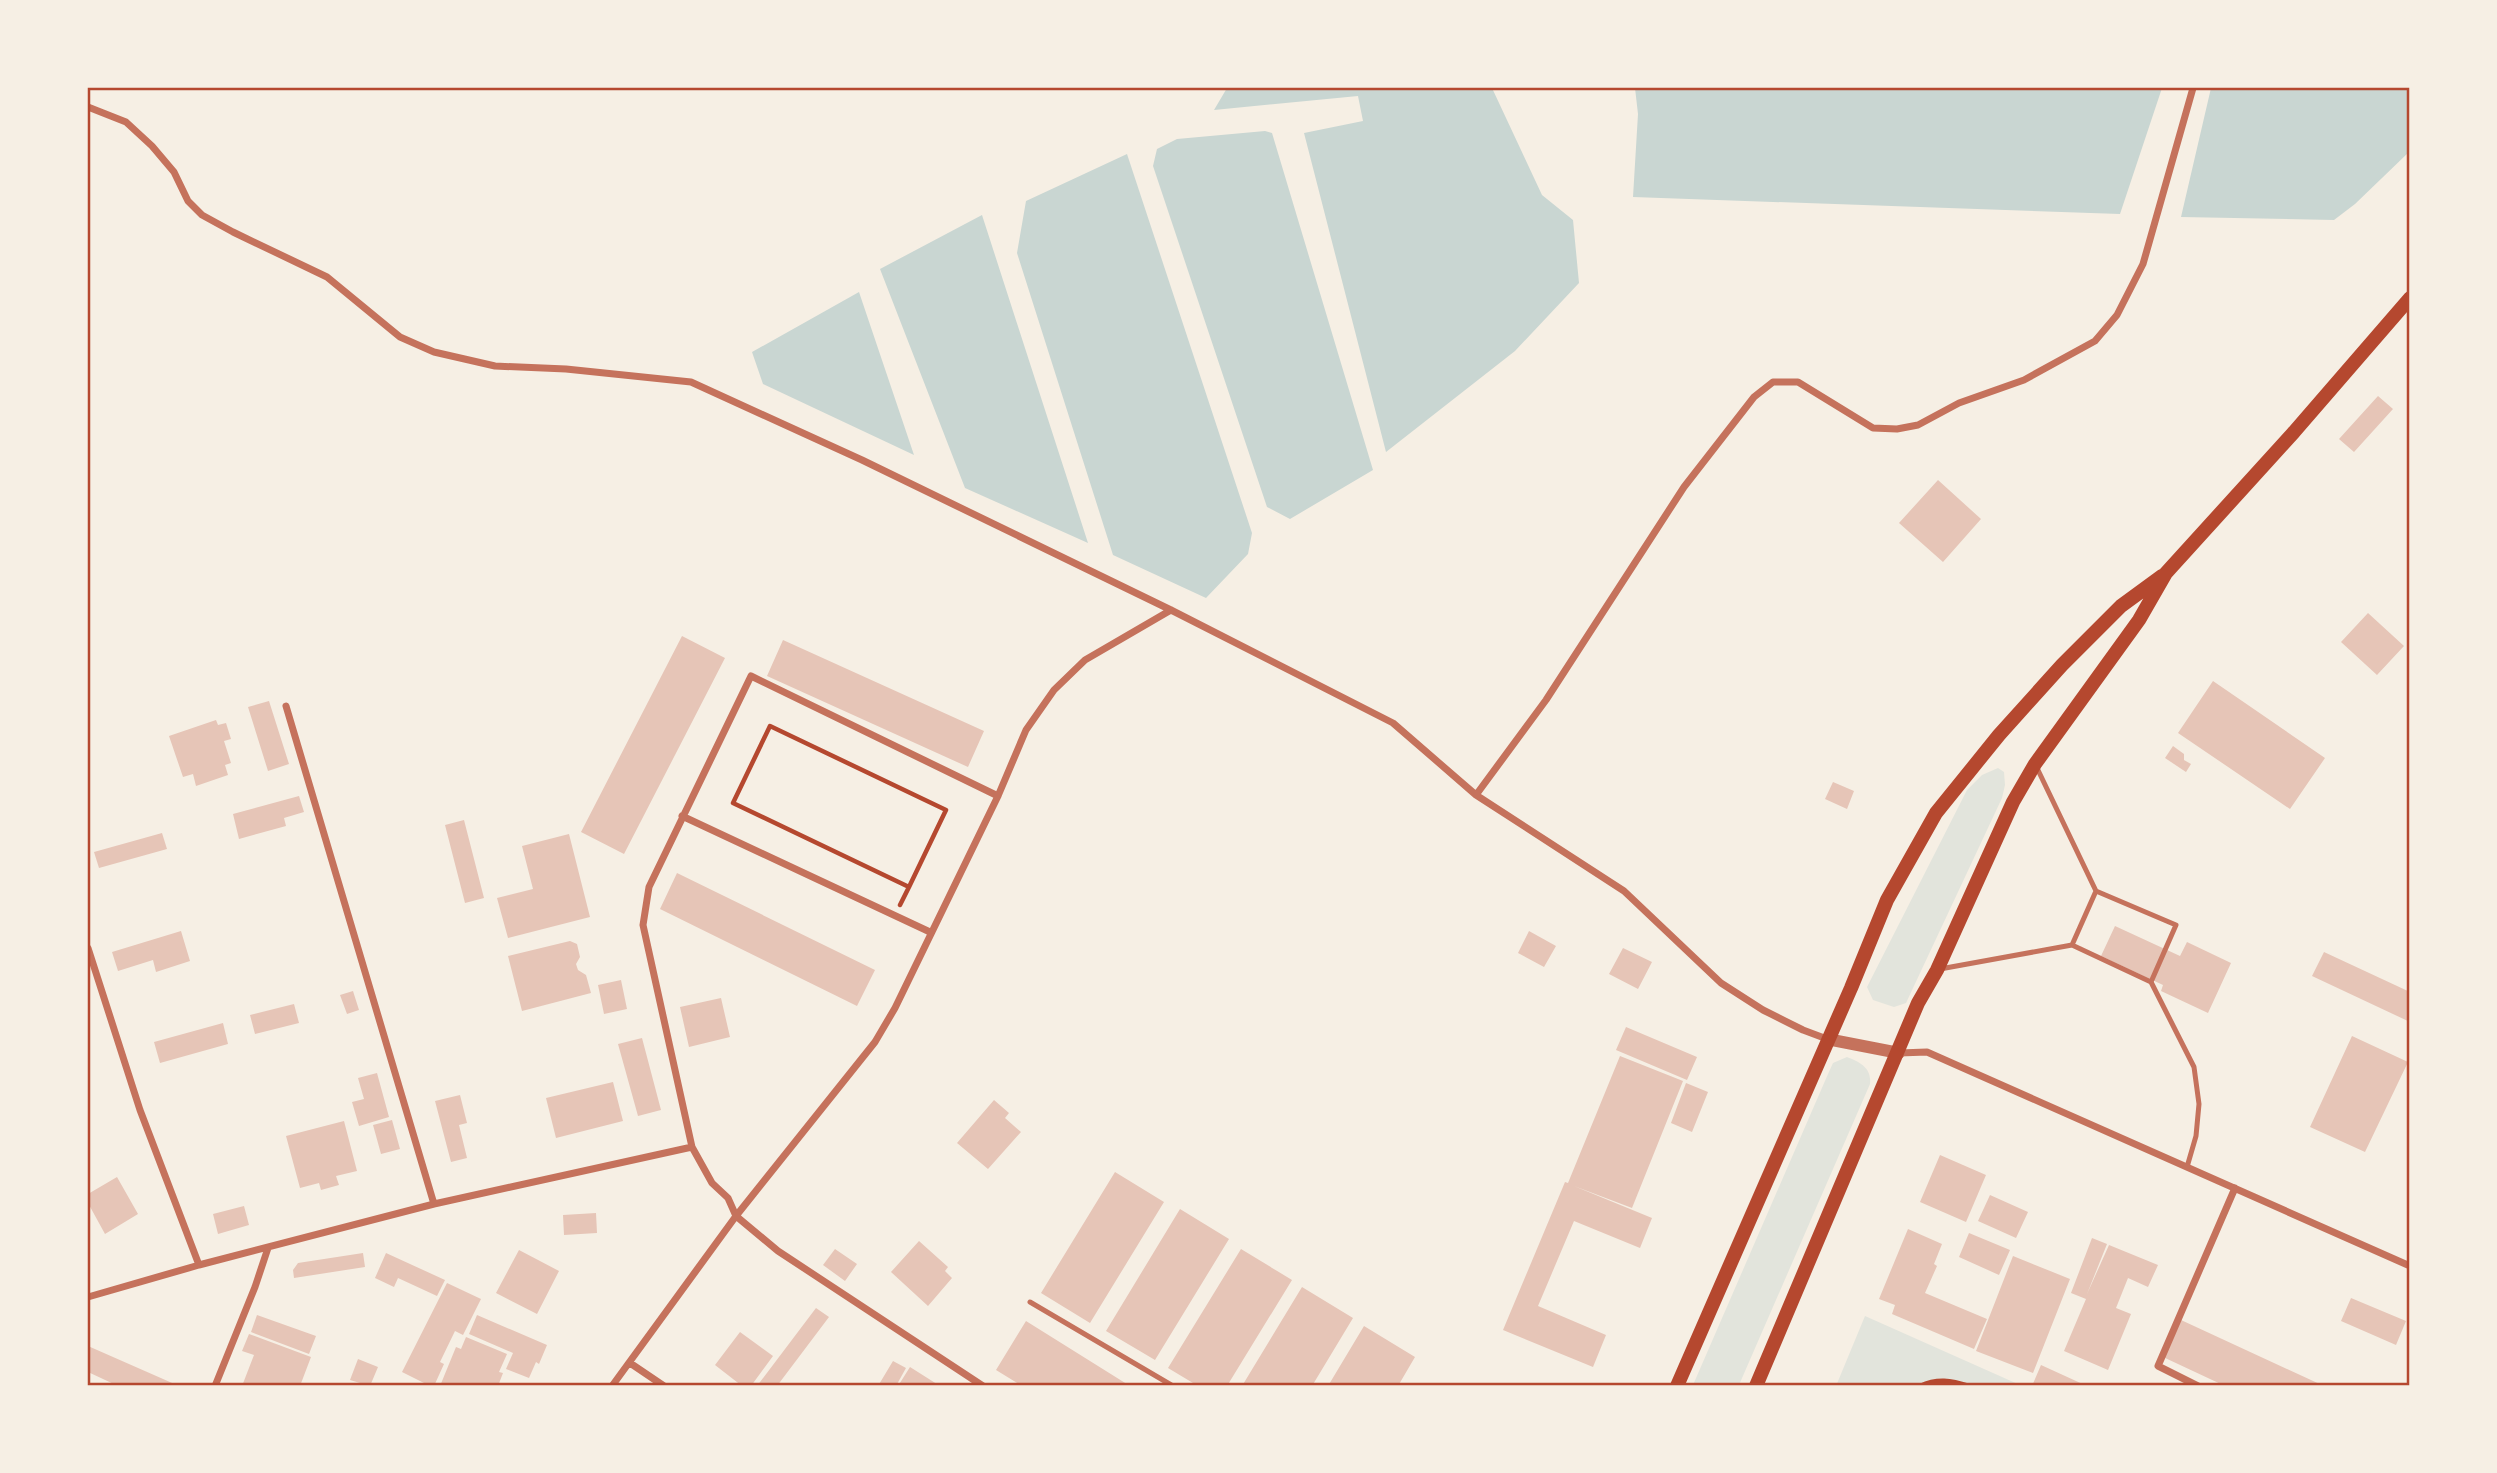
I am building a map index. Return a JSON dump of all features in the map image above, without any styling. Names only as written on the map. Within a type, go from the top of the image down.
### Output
[{"type":"main road","points":[[1678,1385],[1887,900],[1936,813],[1998,736],[2062,665],[2121,606],[2166,573],[2294,432],[2410,298]]},
{"type":"main road","points":[[1756,1385],[1919,1003],[1937,970],[2013,802],[2035,764],[2139,620],[2166,573]]},
{"type":"street","points":[[1476,795],[1546,700],[1684,486],[1754,397],[1773,382],[1798,382],[1873,428],[1897,429],[1919,425],[1959,403],[2024,380],[2095,341],[2118,315],[2143,264],[2193,88]]},
{"type":"street","points":[[88,107],[126,122],[152,146],[174,172],[188,201],[202,215],[327,277],[400,337],[434,352],[495,366],[566,369],[691,382],[862,460],[1171,610],[1394,723],[1476,795],[1624,891],[1721,983],[1763,1010],[1827,1039],[1899,1053],[1927,1052],[2410,1266]]},
{"type":"street","points":[[612,1385],[736,1216],[875,1042],[895,1008],[998,796],[1026,730],[1054,690],[1084,660],[1171,610]]},
{"type":"street","points":[[983,1385],[778,1251],[736,1216],[728,1198],[712,1183],[692,1147],[643,925],[649,887],[751,676],[998,796]]},
{"type":"street","points":[[286,706],[434,1204]]},
{"type":"street","points":[[682,816],[930,932]]},
{"type":"street","points":[[88,948],[140,1110],[199,1265]]},
{"type":"street","points":[[88,1297],[434,1204],[692,1147]]},
{"type":"street","points":[[2198,1385],[2158,1366],[2235,1188]]},
{"type":"street","points":[[215,1385],[256,1287],[268,1248]]},
{"type":"street","points":[[630,1363],[664,1385]]},
{"type":"lane","points":[[2035,764],[2096,891],[2176,925],[2151,982]]},
{"type":"lane","points":[[2072,944],[2096,891]]},
{"type":"lane","points":[[1937,970],[2072,944],[2151,982],[2194,1068],[2199,1104],[2196,1136],[2187,1167]]},
{"type":"lane","points":[[1030,1302],[1173,1385]]},
{"type":"path","points":[[770,726],[946,810],[909,887],[733,803],[770,726]]},
{"type":"path","points":[[1920,1385],[1934,1380],[1969,1385]]},
{"type":"shaded area","points":[[1227,88],[1492,88],[1542,195],[1573,220],[1579,283],[1515,351],[1386,452],[1304,133],[1363,121],[1358,96],[1214,110]]},
{"type":"shaded area","points":[[1635,88],[2162,88],[2120,214],[1633,197],[1638,114]]},
{"type":"shaded area","points":[[2211,88],[2409,88],[2409,152],[2355,204],[2334,220],[2181,217]]},
{"type":"shaded area","points":[[1265,131],[1272,133],[1373,470],[1290,519],[1267,507],[1153,166],[1157,149],[1177,139]]},
{"type":"shaded area","points":[[1127,154],[1252,533],[1248,554],[1206,598],[1113,555],[1017,253],[1026,201]]},
{"type":"shaded area","points":[[982,215],[1088,543],[965,488],[880,269]]},
{"type":"shaded area","points":[[859,292],[914,455],[763,384],[752,352]]},
{"type":"shaded area","points":[[1998,768],[2004,772],[2002,798],[1906,1003],[1894,1007],[1873,1000],[1867,987],[1967,790],[1982,775]]},
{"type":"shaded area","points":[[1847,1057],[1867,1070],[1870,1084],[1739,1385],[1693,1385],[1833,1063]]},
{"type":"shaded area","points":[[1865,1316],[2020,1385],[1836,1386]]},
{"type":"building","points":[[2378,396],[2393,409],[2354,452],[2339,439]]},
{"type":"building","points":[[1938,480],[1981,519],[1943,562],[1899,523]]},
{"type":"building","points":[[2368,613],[2404,646],[2377,675],[2341,642]]},
{"type":"building","points":[[682,636],[725,658],[624,854],[581,832]]},
{"type":"building","points":[[783,640],[984,731],[968,767],[767,676]]},
{"type":"building","points":[[2213,681],[2325,758],[2290,809],[2178,733]]},
{"type":"building","points":[[269,701],[289,764],[268,771],[248,707]]},
{"type":"building","points":[[216,720],[218,725],[226,723],[231,739],[224,741],[231,763],[225,765],[228,775],[196,786],[193,774],[183,777],[169,736]]},
{"type":"building","points":[[2173,746],[2184,754],[2184,760],[2191,764],[2186,772],[2165,758]]},
{"type":"building","points":[[1833,782],[1854,791],[1847,809],[1825,799]]},
{"type":"building","points":[[299,796],[304,812],[284,818],[286,826],[239,839],[233,814]]},
{"type":"building","points":[[464,820],[484,898],[465,903],[445,825]]},
{"type":"building","points":[[162,833],[167,849],[99,868],[94,852]]},
{"type":"building","points":[[569,834],[590,917],[508,938],[497,898],[533,889],[522,846]]},
{"type":"building","points":[[677,873],[875,970],[857,1006],[660,909]]},
{"type":"building","points":[[2115,926],[2180,956],[2187,942],[2231,963],[2208,1013],[2161,991],[2163,985],[2101,956]]},
{"type":"building","points":[[181,931],[190,961],[156,972],[153,960],[118,971],[112,952]]},
{"type":"building","points":[[1529,931],[1556,946],[1544,967],[1518,953]]},
{"type":"building","points":[[570,941],[577,944],[580,957],[576,964],[578,970],[586,975],[591,993],[522,1011],[508,956]]},
{"type":"building","points":[[1623,948],[1652,962],[1638,989],[1609,974]]},
{"type":"building","points":[[2324,952],[2410,992],[2410,1022],[2312,976]]},
{"type":"building","points":[[621,980],[627,1009],[604,1014],[598,985]]},
{"type":"building","points":[[353,991],[359,1010],[347,1014],[340,995]]},
{"type":"building","points":[[721,998],[730,1037],[689,1047],[680,1007]]},
{"type":"building","points":[[294,1004],[299,1023],[255,1034],[250,1015]]},
{"type":"building","points":[[223,1023],[228,1044],[160,1063],[154,1042]]},
{"type":"building","points":[[1626,1027],[1697,1057],[1687,1080],[1616,1050]]},
{"type":"building","points":[[2352,1036],[2408,1062],[2365,1152],[2310,1127]]},
{"type":"building","points":[[642,1038],[661,1110],[638,1116],[618,1044]]},
{"type":"building","points":[[1620,1056],[1683,1081],[1632,1208],[1574,1186],[1652,1218],[1640,1248],[1574,1221],[1538,1306],[1606,1335],[1593,1367],[1503,1330]]},
{"type":"building","points":[[377,1073],[389,1117],[359,1126],[352,1102],[364,1099],[358,1078]]},
{"type":"building","points":[[613,1082],[623,1121],[556,1138],[546,1098]]},
{"type":"building","points":[[1686,1083],[1708,1092],[1692,1132],[1671,1123]]},
{"type":"building","points":[[460,1095],[467,1123],[459,1125],[467,1158],[451,1162],[435,1101]]},
{"type":"building","points":[[994,1100],[1009,1113],[1005,1118],[1021,1132],[988,1169],[957,1143]]},
{"type":"building","points":[[392,1120],[400,1149],[381,1154],[373,1125]]},
{"type":"building","points":[[344,1121],[357,1171],[336,1176],[339,1185],[321,1190],[319,1183],[300,1188],[286,1136]]},
{"type":"building","points":[[1940,1155],[1986,1175],[1966,1222],[1920,1202]]},
{"type":"building","points":[[1115,1172],[1164,1202],[1090,1323],[1041,1293]]},
{"type":"building","points":[[117,1177],[138,1214],[105,1234],[88,1203],[88,1194]]},
{"type":"building","points":[[1990,1195],[2028,1212],[2016,1238],[1978,1221]]},
{"type":"building","points":[[244,1206],[249,1225],[218,1234],[213,1214]]},
{"type":"building","points":[[1180,1209],[1229,1239],[1155,1360],[1106,1331]]},
{"type":"building","points":[[596,1213],[597,1233],[564,1235],[563,1215]]},
{"type":"building","points":[[1908,1229],[1942,1244],[1934,1264],[1937,1266],[1925,1293],[1987,1319],[1974,1349],[1892,1314],[1895,1305],[1879,1299]]},
{"type":"building","points":[[1969,1233],[2010,1250],[1999,1275],[1959,1257]]},
{"type":"building","points":[[2092,1238],[2107,1244],[2087,1294],[2109,1245],[2158,1265],[2148,1287],[2128,1278],[2116,1308],[2131,1314],[2108,1370],[2064,1351],[2086,1299],[2071,1293]]},
{"type":"building","points":[[919,1241],[948,1267],[945,1271],[952,1278],[928,1306],[891,1272]]},
{"type":"building","points":[[835,1249],[857,1264],[845,1281],[823,1265]]},
{"type":"building","points":[[1241,1249],[1292,1280],[1227,1386],[1198,1386],[1168,1368]]},
{"type":"building","points":[[519,1250],[559,1271],[537,1314],[496,1293]]},
{"type":"building","points":[[363,1253],[365,1267],[294,1278],[293,1270],[298,1263]]},
{"type":"building","points":[[386,1253],[445,1280],[437,1296],[398,1278],[394,1287],[375,1278]]},
{"type":"building","points":[[2013,1256],[2070,1279],[2033,1373],[1976,1351]]},
{"type":"building","points":[[447,1283],[481,1299],[463,1335],[455,1331],[440,1362],[444,1364],[434,1386],[430,1386],[402,1372]]},
{"type":"building","points":[[1302,1287],[1353,1318],[1312,1386],[1242,1386]]},
{"type":"building","points":[[2351,1298],[2406,1321],[2396,1345],[2341,1321]]},
{"type":"building","points":[[816,1308],[829,1317],[777,1386],[757,1386]]},
{"type":"building","points":[[257,1315],[316,1336],[309,1354],[251,1332]]},
{"type":"building","points":[[477,1315],[547,1345],[529,1378],[506,1369],[513,1353],[469,1334]]},
{"type":"building","points":[[2181,1320],[2324,1386],[2225,1386],[2163,1357]]},
{"type":"building","points":[[1026,1321],[1130,1386],[1022,1386],[996,1370]]},
{"type":"building","points":[[1364,1326],[1415,1357],[1398,1386],[1328,1386]]},
{"type":"building","points":[[740,1332],[773,1356],[751,1386],[742,1386],[715,1365]]},
{"type":"building","points":[[249,1334],[311,1357],[300,1386],[242,1386],[254,1355],[242,1351]]},
{"type":"building","points":[[466,1337],[507,1354],[499,1372],[503,1373],[498,1386],[440,1386],[456,1347],[461,1349]]},
{"type":"building","points":[[88,1346],[179,1386],[118,1386],[88,1372]]},
{"type":"building","points":[[358,1359],[378,1367],[370,1386],[350,1380]]},
{"type":"building","points":[[893,1361],[906,1368],[896,1386],[878,1386]]},
{"type":"building","points":[[2041,1365],[2087,1386],[2032,1386]]},
{"type":"building","points":[[910,1367],[940,1386],[898,1386]]}]
